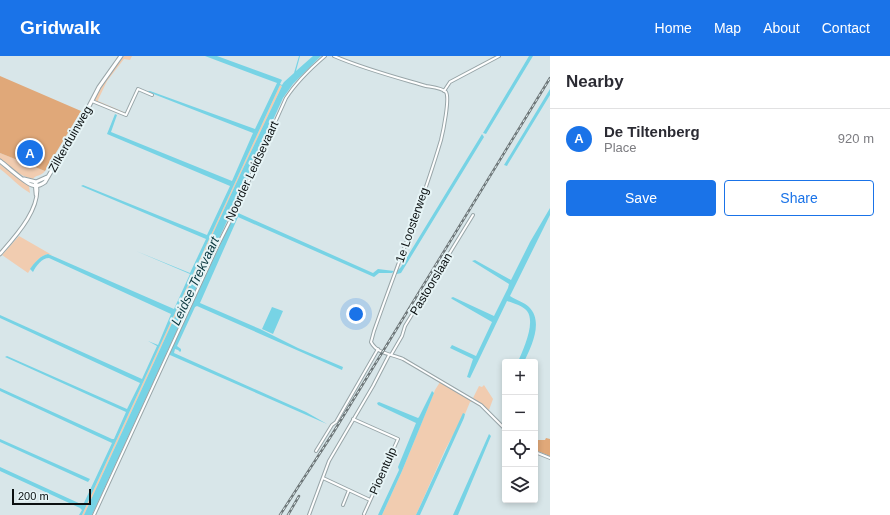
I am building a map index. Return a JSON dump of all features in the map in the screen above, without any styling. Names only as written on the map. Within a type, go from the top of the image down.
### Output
[{"type":"main road","name":"Zilkerduinweg","points":[[36,184],[44,182],[104,79],[121,56]]},
{"type":"main road","points":[[0,162],[22,178],[36,184]]},
{"type":"street","name":"Noorder Leidsevaart","points":[[94,515],[286,98],[292,88],[311,68],[326,56]]},
{"type":"street","points":[[334,56],[389,76],[444,91],[450,82],[499,56]]},
{"type":"street","name":"Zilkerduinweg","points":[[92,101],[122,114],[126,114],[138,89],[152,95]]},
{"type":"street","name":"1e Loosterweg","points":[[378,349],[373,345],[371,339],[441,140],[448,96],[444,91]]},
{"type":"street","points":[[0,254],[26,221],[36,197],[36,184]]},
{"type":"street","name":"Pastoorslaan","points":[[390,355],[402,336],[405,326],[473,215]]},
{"type":"street","points":[[316,451],[332,425],[336,422],[378,349],[403,359],[470,397],[482,405],[502,426]]},
{"type":"street","points":[[309,515],[329,461],[390,355]]},
{"type":"street","name":"Pioentulp","points":[[323,478],[370,500],[398,439],[353,419]]},
{"type":"street","points":[[538,453],[550,458]]},
{"type":"street","points":[[343,505],[349,490]]},
{"type":"street","points":[[364,514],[370,500]]},
{"type":"shaded area","points":[[124,56],[132,56],[130,60],[124,59],[107,81],[98,101],[126,113],[124,114],[94,100],[101,86]]},
{"type":"shaded area","points":[[0,76],[81,111],[45,171],[0,153]]},
{"type":"shaded area","points":[[280,85],[282,86],[84,515],[82,515]]},
{"type":"shaded area","points":[[0,153],[45,171],[33,179],[28,178],[19,174],[0,159]]},
{"type":"shaded area","points":[[0,164],[29,186],[30,193],[0,169]]},
{"type":"shaded area","points":[[19,236],[52,255],[48,254],[41,257],[28,273],[2,255]]},
{"type":"shaded area","points":[[440,382],[473,401],[470,402],[445,450],[416,515],[382,515],[402,471],[435,390]]},
{"type":"shaded area","points":[[484,385],[493,399],[489,410],[473,398],[479,386],[482,387]]},
{"type":"shaded area","points":[[546,438],[550,439],[550,456],[538,451],[538,440],[545,440]]},
{"type":"water","name":"Leidse Trekvaart","points":[[205,56],[217,56],[280,79],[282,80],[280,84],[282,85],[294,73],[299,56],[296,71],[313,56],[321,56],[293,84],[283,98],[192,298],[194,298],[236,212],[373,273],[378,269],[394,271],[392,273],[379,273],[374,277],[238,217],[200,303],[343,367],[342,370],[197,306],[195,307],[177,346],[181,349],[181,351],[180,352],[175,349],[174,353],[306,412],[327,424],[170,355],[169,353],[192,303],[190,302],[92,515],[84,515],[282,86],[280,85],[82,515],[79,515],[82,510],[80,508],[0,471],[0,467],[83,505],[112,443],[0,391],[0,388],[112,439],[114,439],[126,412],[5,357],[7,356],[127,409],[140,383],[0,318],[0,315],[142,379],[157,346],[148,341],[158,345],[171,314],[49,258],[42,261],[33,272],[30,269],[40,258],[48,254],[174,309],[190,274],[136,251],[190,273],[206,239],[81,186],[83,185],[207,235],[230,186],[107,134],[115,114],[117,115],[111,132],[232,181],[253,133],[147,91],[255,129],[277,83]]},
{"type":"water","points":[[529,56],[533,56],[486,134],[483,133]]},
{"type":"water","points":[[550,89],[550,95],[507,166],[504,165]]},
{"type":"water","points":[[482,134],[484,137],[401,273],[397,274],[397,271],[401,267]]},
{"type":"water","points":[[550,208],[550,215],[510,296],[529,307],[536,320],[533,342],[525,359],[519,359],[528,336],[530,322],[529,316],[527,311],[523,308],[507,301],[470,378],[467,377],[473,359],[450,348],[452,345],[476,356],[492,322],[451,298],[453,297],[494,316],[509,284],[472,261],[475,260],[511,280],[530,242]]},
{"type":"water","points":[[272,307],[283,311],[273,334],[262,329]]},
{"type":"water","points":[[432,391],[434,393],[402,471],[382,515],[378,515],[399,470],[398,467],[416,423],[378,405],[377,403],[379,402],[418,418]]},
{"type":"water","points":[[463,413],[465,414],[464,418],[420,515],[416,515]]},
{"type":"water","points":[[489,434],[491,436],[458,515],[453,515]]},
{"type":"water","points":[[0,439],[90,479],[88,482],[0,442]]},
{"type":"ferry route","points":[[210,241],[216,244]]},
{"type":"railway","points":[[280,515],[333,433],[550,78]]},
{"type":"railway","points":[[288,515],[299,496]]},
{"type":"place","name":"De Tiltenberg","points":[[30,153]]}]
